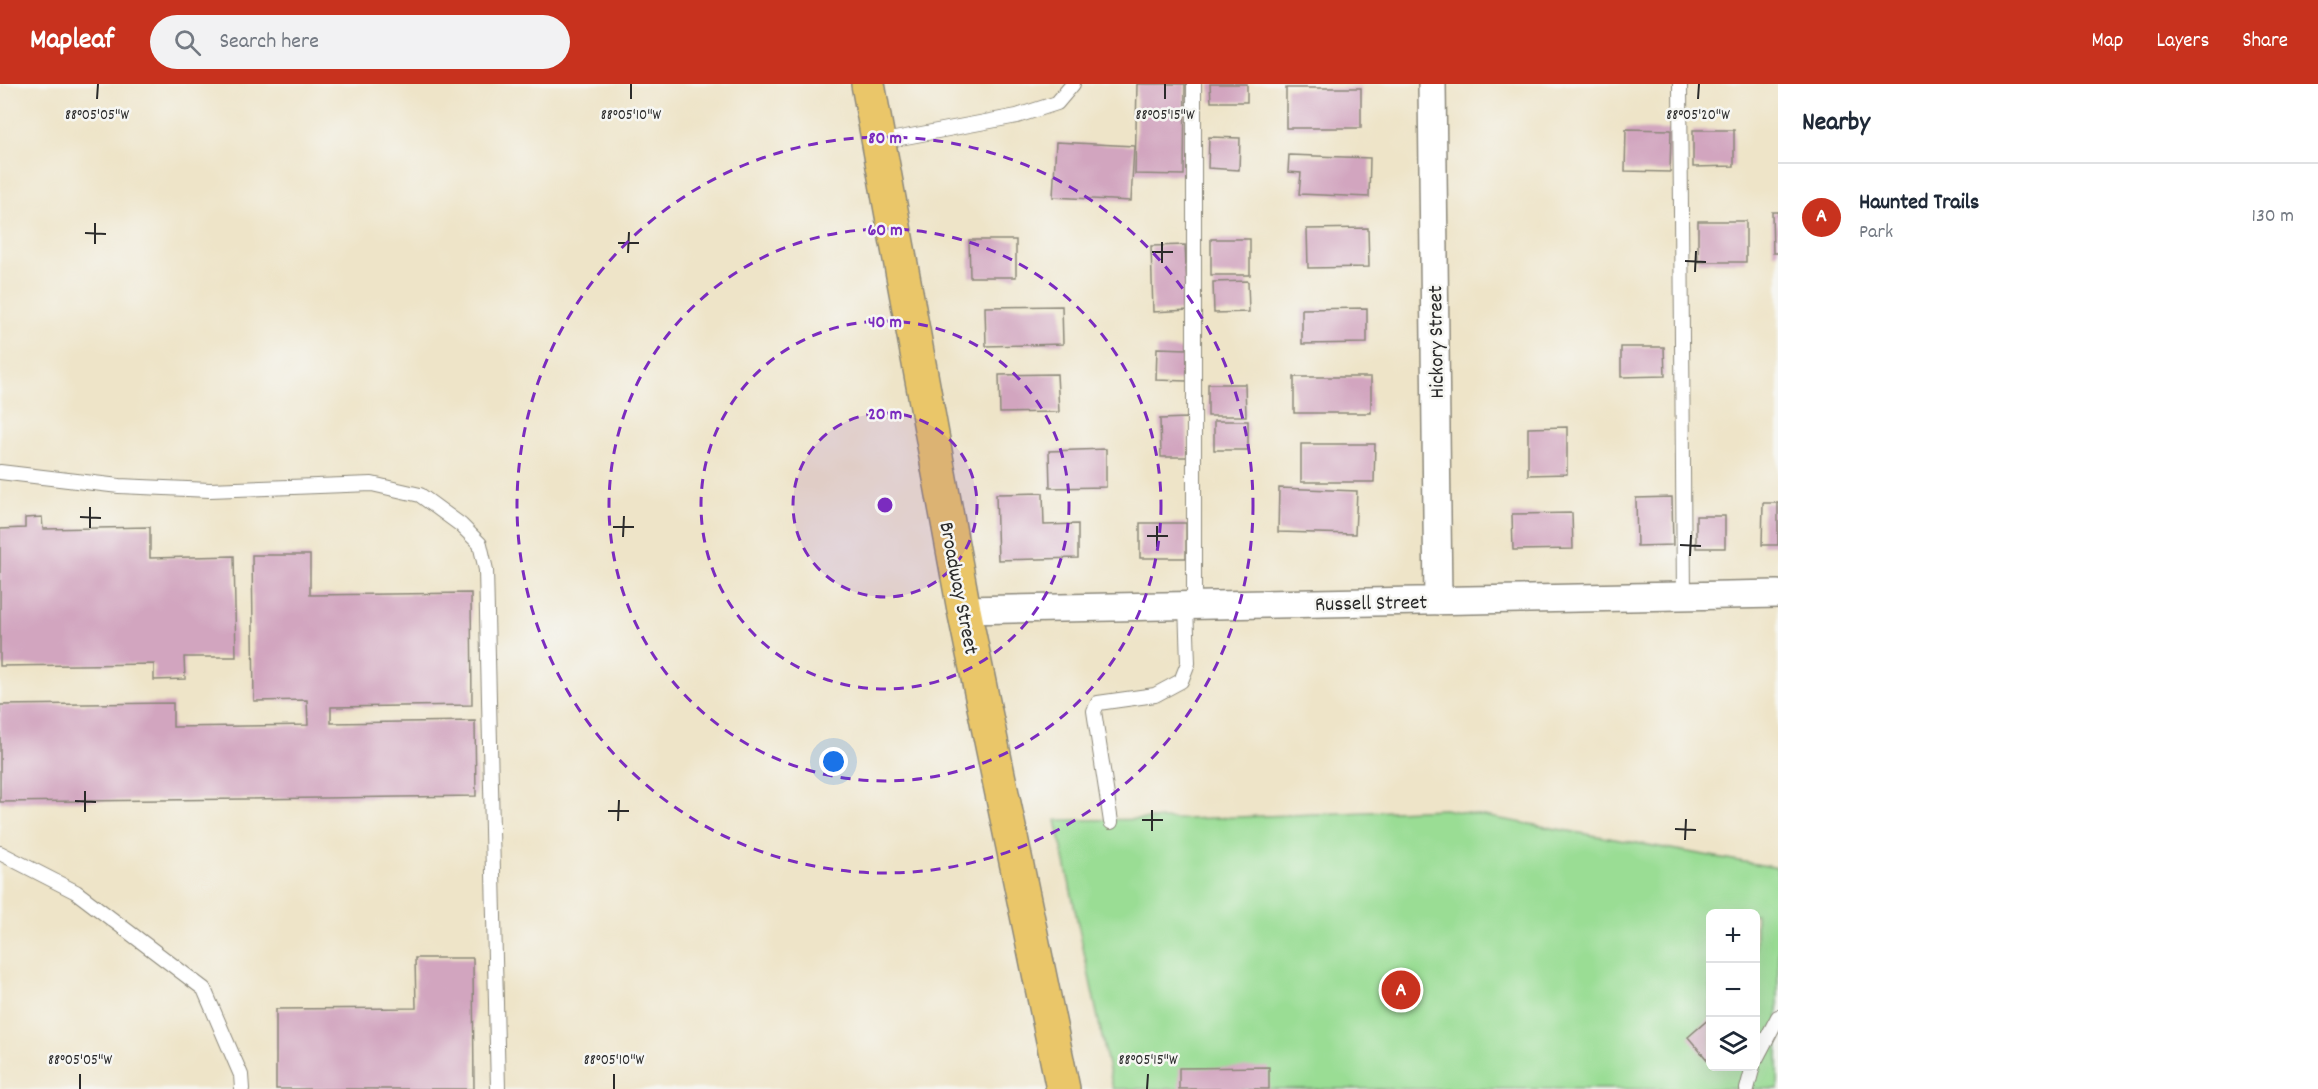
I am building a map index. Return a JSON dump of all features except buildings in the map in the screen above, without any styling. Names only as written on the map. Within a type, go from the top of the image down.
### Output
[{"type":"main road","name":"Broadway Street","points":[[868,84],[964,610],[1063,1089]]},
{"type":"street","name":"Hickory Street","points":[[1432,84],[1438,600]]},
{"type":"street","name":"Russell Street","points":[[964,610],[1778,594]]},
{"type":"lane","points":[[878,142],[1017,116],[1058,103],[1073,84]]},
{"type":"lane","points":[[1111,822],[1095,711],[1098,703],[1155,695],[1181,681],[1188,663],[1194,84]]},
{"type":"lane","points":[[1680,84],[1684,596]]},
{"type":"lane","points":[[0,472],[119,486],[210,490],[372,484],[420,495],[462,525],[480,544],[486,570],[498,1089]]},
{"type":"lane","points":[[0,854],[76,892],[204,989],[241,1075],[242,1089]]},
{"type":"lane","points":[[1760,1050],[1778,1017]]},
{"type":"lane","points":[[1747,1089],[1752,1071]]},
{"type":"green space","points":[[1444,809],[1778,868],[1778,1089],[1113,1089],[1056,820],[1188,819]]},
{"type":"place","name":"Haunted Trails","points":[[1401,990]]}]
